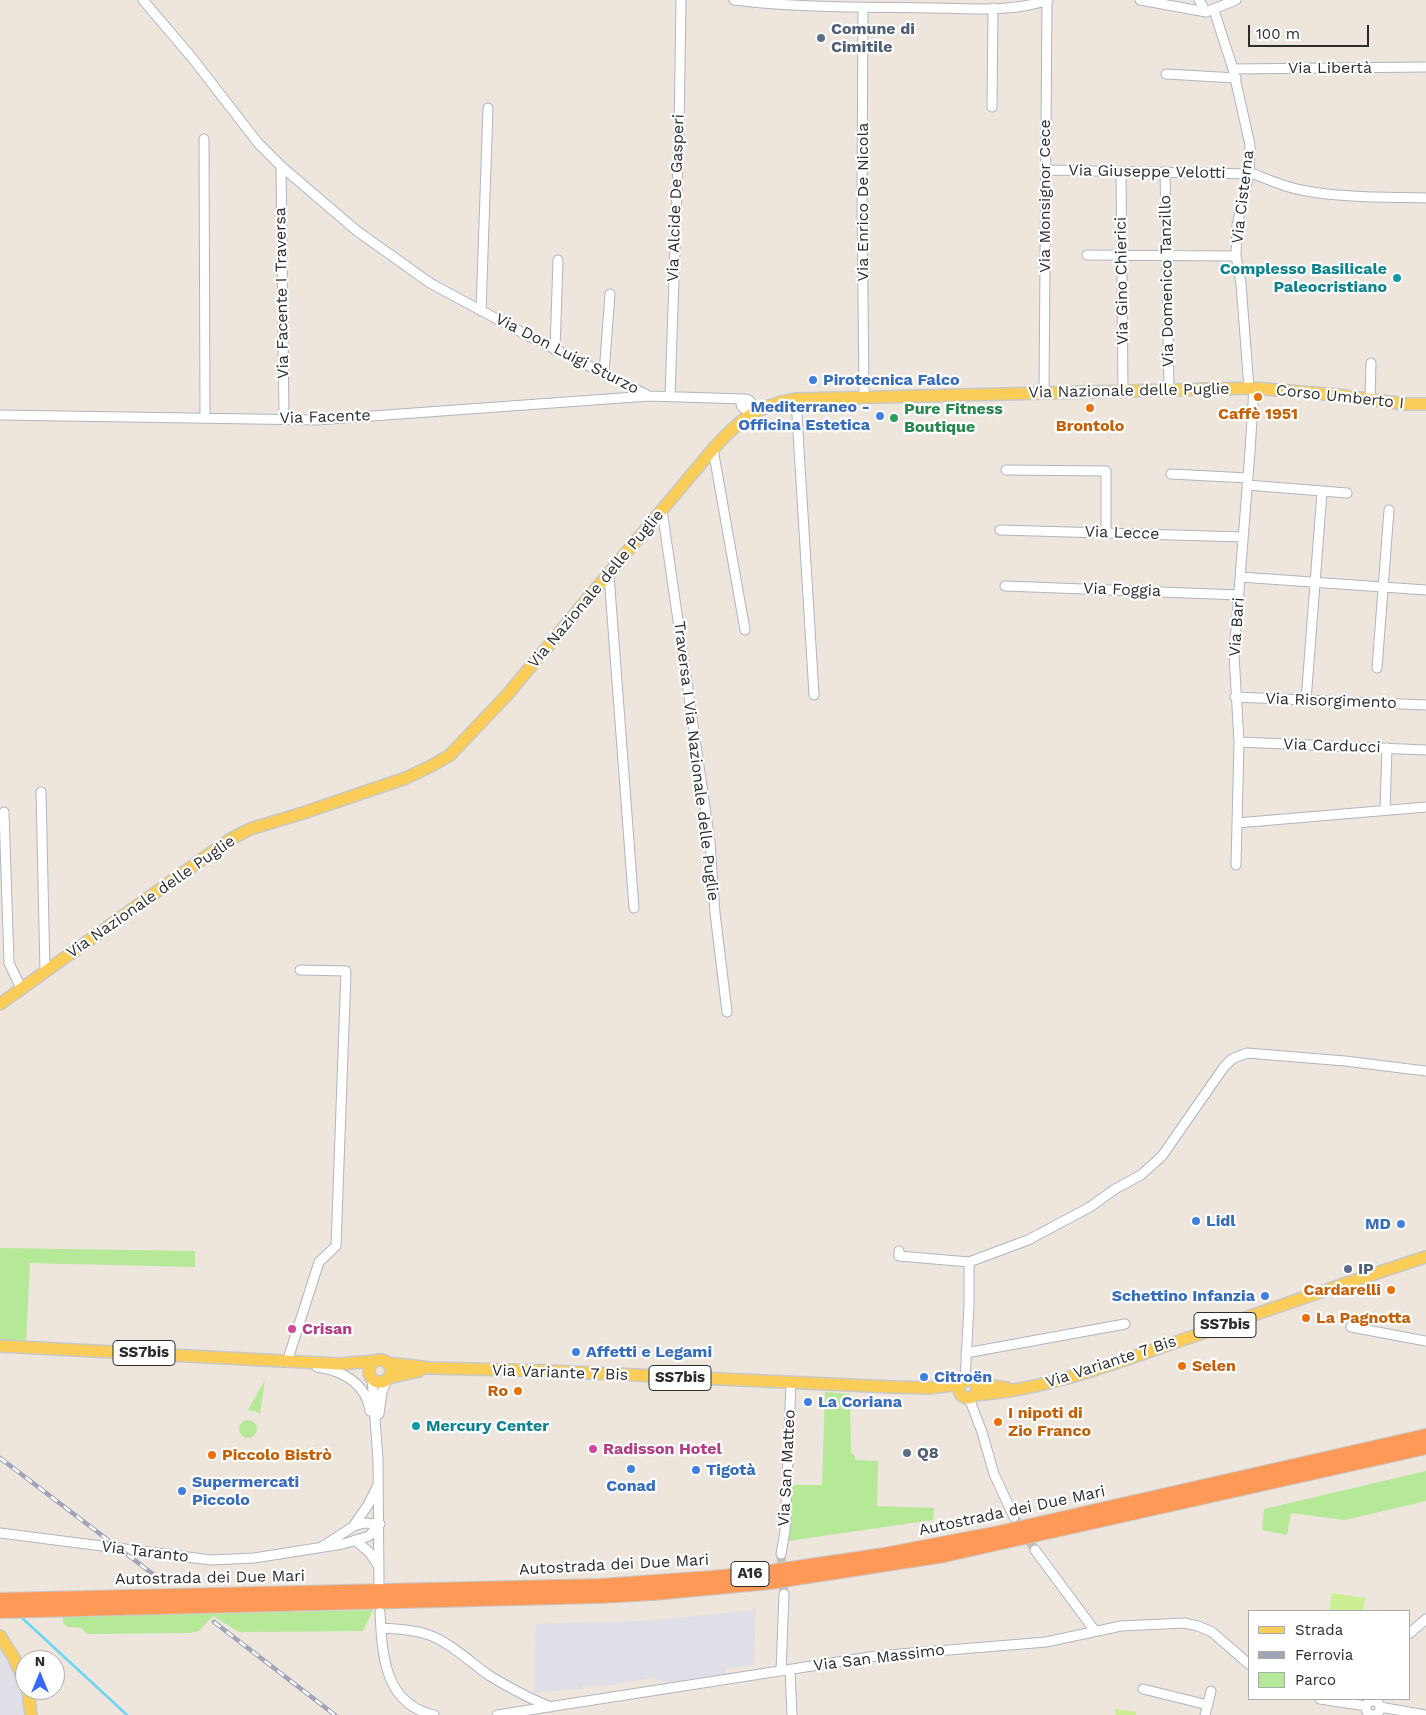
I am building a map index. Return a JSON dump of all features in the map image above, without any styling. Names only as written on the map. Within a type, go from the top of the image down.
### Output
[{"type":"highway","name":"Autostrada dei Due Mari","points":[[0,1611],[61,1604],[600,1586],[770,1572],[942,1545],[1426,1436]]},
{"type":"highway","name":"Autostrada dei Due Mari","points":[[0,1600],[61,1604],[590,1597],[770,1582],[886,1566],[992,1546],[1426,1448]]},
{"type":"main road","name":"Via Nazionale delle Puglie","points":[[0,1004],[229,840],[243,833],[406,778],[450,755],[507,695],[713,449],[738,423],[769,405],[796,398],[1252,388]]},
{"type":"main road","name":"Corso Umberto I","points":[[1252,388],[1405,404],[1426,404]]},
{"type":"main road","name":"Via Variante 7 Bis","points":[[0,1346],[303,1363],[381,1362],[430,1368],[550,1371],[968,1390],[1024,1389],[1123,1360],[1426,1257]]},
{"type":"main road","points":[[372,1377],[370,1370],[381,1362],[391,1368],[388,1379]]},
{"type":"main road","name":"Via Variante 7 Bis","points":[[340,1364],[372,1377]]},
{"type":"main road","name":"Via Variante 7 Bis","points":[[388,1379],[430,1368]]},
{"type":"main road","name":"SS7bis","points":[[372,1377],[377,1381],[388,1379]]},
{"type":"main road","points":[[0,1636],[15,1660]]},
{"type":"main road","points":[[29,1700],[31,1715]]},
{"type":"street","name":"Via Don Luigi Sturzo","points":[[143,0],[193,58],[258,144],[357,231],[430,283],[555,350],[649,396],[670,396],[769,405]]},
{"type":"street","name":"Via Alcide De Gasperi","points":[[670,396],[679,132],[681,0]]},
{"type":"street","points":[[734,0],[763,4],[863,7],[895,4],[993,8],[1024,5],[1047,0]]},
{"type":"street","name":"Via Monsignor Cece","points":[[1044,392],[1047,0]]},
{"type":"street","points":[[1140,0],[1210,11],[1236,0]]},
{"type":"street","name":"Via Cisterna","points":[[1199,0],[1210,11],[1234,74],[1250,145],[1249,174],[1237,225],[1236,256],[1241,284],[1252,388]]},
{"type":"street","name":"Via Enrico De Nicola","points":[[863,7],[864,396]]},
{"type":"street","points":[[992,106],[993,8]]},
{"type":"street","name":"Via Libertà","points":[[1166,74],[1234,74],[1426,68]]},
{"type":"street","name":"Via Don Luigi Sturzo","points":[[481,311],[488,108]]},
{"type":"street","points":[[204,139],[205,418]]},
{"type":"street","name":"Via Facente I Traversa","points":[[281,166],[284,419]]},
{"type":"street","name":"Via Giuseppe Velotti","points":[[1046,170],[1254,174],[1300,190],[1323,194],[1426,198]]},
{"type":"street","name":"Via Gino Chierici","points":[[1121,171],[1123,390]]},
{"type":"street","name":"Via Domenico Tanzillo","points":[[1165,172],[1169,389]]},
{"type":"street","points":[[1087,255],[1236,256]]},
{"type":"street","points":[[555,350],[558,260]]},
{"type":"street","points":[[604,373],[610,294]]},
{"type":"street","points":[[1370,399],[1371,363]]},
{"type":"street","name":"Via Bari","points":[[1236,865],[1239,742],[1234,654],[1252,388]]},
{"type":"street","name":"Via Facente","points":[[0,415],[317,420],[649,396]]},
{"type":"street","points":[[796,398],[814,695]]},
{"type":"street","points":[[738,423],[745,403]]},
{"type":"street","points":[[713,449],[745,630]]},
{"type":"street","points":[[1006,470],[1106,472],[1106,533]]},
{"type":"street","points":[[1171,474],[1247,481],[1322,492],[1348,493]]},
{"type":"street","points":[[1306,701],[1322,492]]},
{"type":"street","name":"Traversa I Via Nazionale delle Puglie","points":[[662,510],[710,842],[715,913],[727,1012]]},
{"type":"street","points":[[1377,668],[1389,510]]},
{"type":"street","name":"Via Lecce","points":[[1000,530],[1243,537]]},
{"type":"street","points":[[609,575],[634,908]]},
{"type":"street","points":[[1240,576],[1426,590]]},
{"type":"street","name":"Via Foggia","points":[[1006,586],[1239,595]]},
{"type":"street","name":"Via Risorgimento","points":[[1235,697],[1426,705]]},
{"type":"street","name":"Via Carducci","points":[[1239,742],[1426,750]]},
{"type":"street","points":[[1385,810],[1387,748]]},
{"type":"street","points":[[41,792],[45,972]]},
{"type":"street","points":[[1237,823],[1426,807]]},
{"type":"street","points":[[4,812],[9,964],[21,988]]},
{"type":"street","points":[[287,1362],[319,1262],[336,1246],[346,971],[300,970]]},
{"type":"street","points":[[899,1251],[899,1256],[969,1262],[1028,1240],[1090,1207],[1115,1189],[1141,1175],[1162,1156],[1224,1067],[1232,1059],[1247,1053],[1345,1061],[1426,1071]]},
{"type":"street","points":[[969,1262],[966,1353],[968,1390],[997,1482],[1014,1517]]},
{"type":"street","points":[[966,1353],[1125,1324]]},
{"type":"street","points":[[1351,1327],[1426,1341]]},
{"type":"street","points":[[303,1363],[347,1376],[358,1384],[368,1401],[374,1433],[377,1439]]},
{"type":"street","points":[[372,1377],[379,1483],[380,1583]]},
{"type":"street","points":[[377,1439],[382,1392],[388,1379]]},
{"type":"street","name":"Via San Matteo","points":[[781,1554],[785,1530],[791,1383]]},
{"type":"street","name":"Via Taranto","points":[[354,1526],[368,1505],[379,1483]]},
{"type":"street","name":"Via Taranto","points":[[321,1548],[354,1526],[364,1523],[380,1524]]},
{"type":"street","name":"Via Taranto","points":[[0,1533],[211,1560],[254,1558],[321,1548],[369,1536],[380,1524]]},
{"type":"street","points":[[354,1540],[370,1553],[380,1568]]},
{"type":"street","points":[[1035,1550],[1095,1631]]},
{"type":"street","points":[[784,1594],[786,1670],[792,1715]]},
{"type":"street","points":[[380,1612],[383,1659],[388,1675],[398,1692],[415,1709],[434,1715]]},
{"type":"street","points":[[1411,1632],[1426,1619]]},
{"type":"street","name":"Via San Massimo","points":[[497,1715],[876,1656],[1046,1642],[1122,1626],[1184,1623],[1198,1626],[1212,1632],[1248,1663]]},
{"type":"street","points":[[381,1628],[428,1634],[490,1676],[532,1699],[552,1707]]},
{"type":"street","points":[[1143,1689],[1208,1706]]},
{"type":"street","points":[[1205,1715],[1211,1691]]},
{"type":"street","points":[[1327,1700],[1366,1706]]},
{"type":"street","points":[[1366,1706],[1368,1702],[1378,1702],[1426,1715]]},
{"type":"street","points":[[1366,1706],[1368,1713],[1372,1715],[1378,1713],[1378,1702]]},
{"type":"shaded area","points":[[756,1610],[754,1665],[725,1669],[725,1674],[670,1682],[651,1678],[605,1686],[582,1686],[581,1689],[534,1692],[536,1624],[646,1621]]},
{"type":"shaded area","points":[[0,1647],[15,1673],[15,1700],[24,1700],[24,1715],[0,1715]]},
{"type":"green space","points":[[0,1248],[195,1251],[195,1267],[30,1263],[26,1342],[0,1340]]},
{"type":"green space","points":[[265,1380],[260,1414],[248,1410]]},
{"type":"green space","points":[[825,1392],[850,1394],[851,1453],[855,1456],[855,1460],[878,1461],[877,1506],[934,1508],[933,1520],[788,1541],[791,1485],[822,1485]]},
{"type":"green space","points":[[244,1420],[252,1420],[257,1425],[255,1436],[244,1438],[239,1433],[239,1425]]},
{"type":"green space","points":[[1426,1471],[1426,1501],[1345,1520],[1291,1513],[1287,1535],[1262,1530],[1264,1509]]},
{"type":"green space","points":[[1332,1593],[1365,1598],[1363,1610],[1329,1610]]},
{"type":"green space","points":[[373,1610],[363,1631],[239,1632],[213,1616],[199,1631],[190,1633],[87,1634],[81,1628],[68,1627],[63,1623],[63,1617]]},
{"type":"green space","points":[[1116,1709],[1136,1712],[1136,1715],[1115,1715]]},
{"type":"waterway","points":[[20,1616],[127,1715]]},
{"type":"tunnel","points":[[1014,1517],[1035,1550]]},
{"type":"tunnel","points":[[781,1554],[784,1594]]},
{"type":"railway","points":[[0,1458],[162,1581]]},
{"type":"railway","points":[[214,1622],[335,1715]]},
{"type":"place","name":"Comune di Cimitile","points":[[821,38]]},
{"type":"place","name":"Complesso Basilicale Paleocristiano","points":[[1397,278]]},
{"type":"place","name":"Pirotecnica Falco","points":[[813,380]]},
{"type":"place","name":"Caffè 1951","points":[[1258,397]]},
{"type":"place","name":"Brontolo","points":[[1090,408]]},
{"type":"place","name":"Mediterraneo - Officina Estetica","points":[[880,416]]},
{"type":"place","name":"Pure Fitness Boutique","points":[[894,418]]},
{"type":"place","name":"Lidl","points":[[1196,1221]]},
{"type":"place","name":"MD","points":[[1401,1224]]},
{"type":"place","name":"IP","points":[[1348,1269]]},
{"type":"place","name":"Cardarelli","points":[[1391,1290]]},
{"type":"place","name":"Schettino Infanzia","points":[[1265,1296]]},
{"type":"place","name":"La Pagnotta","points":[[1306,1318]]},
{"type":"place","name":"Crisan","points":[[292,1329]]},
{"type":"place","name":"Affetti e Legami","points":[[576,1352]]},
{"type":"place","name":"Selen","points":[[1182,1366]]},
{"type":"place","name":"Citroën","points":[[924,1377]]},
{"type":"place","name":"Ro","points":[[518,1391]]},
{"type":"place","name":"La Coriana","points":[[808,1402]]},
{"type":"place","name":"I nipoti di Zio Franco","points":[[998,1422]]},
{"type":"place","name":"Mercury Center","points":[[416,1426]]},
{"type":"place","name":"Radisson Hotel","points":[[593,1449]]},
{"type":"place","name":"Q8","points":[[907,1453]]},
{"type":"place","name":"Piccolo Bistrò","points":[[212,1455]]},
{"type":"place","name":"Conad","points":[[631,1469]]},
{"type":"place","name":"Tigotà","points":[[696,1470]]},
{"type":"place","name":"Supermercati Piccolo","points":[[182,1491]]}]
